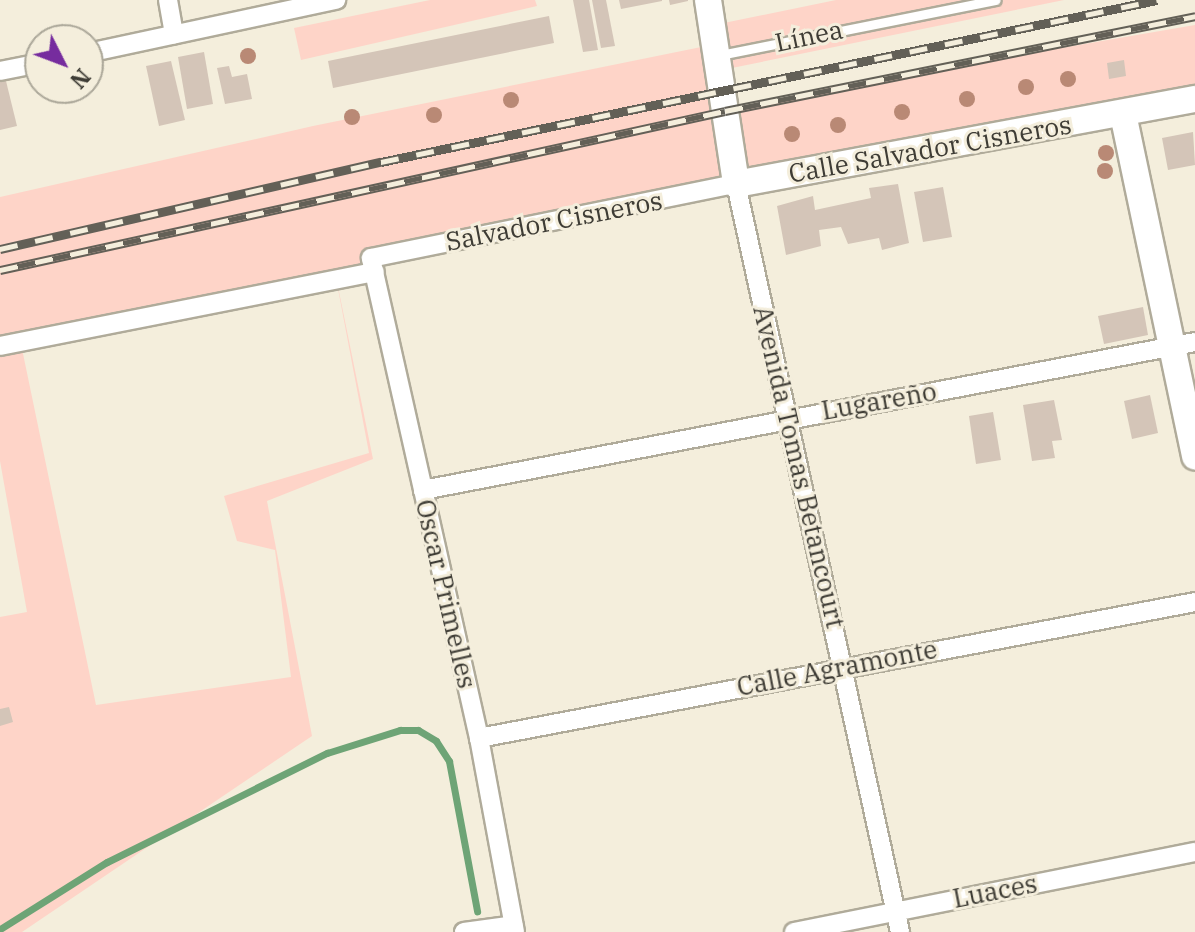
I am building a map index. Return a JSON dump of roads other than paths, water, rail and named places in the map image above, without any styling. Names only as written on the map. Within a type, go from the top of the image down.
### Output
[{"type":"street","points":[[168,0],[174,34]]},
{"type":"street","points":[[104,49],[336,0]]},
{"type":"street","name":"Avenida Tomas Betancourt","points":[[708,0],[736,184],[844,665],[900,932]]},
{"type":"street","points":[[0,71],[24,66]]},
{"type":"street","points":[[1195,99],[1123,114],[1185,344],[1195,457]]},
{"type":"street","name":"Calle Salvador Cisneros","points":[[736,184],[1123,114]]},
{"type":"street","name":"Salvador Cisneros","points":[[0,346],[736,184]]},
{"type":"street","name":"Oscar Primelles","points":[[373,265],[479,738],[514,928]]},
{"type":"street","name":"Lugareño","points":[[423,490],[1185,344]]},
{"type":"street","name":"Calle Agramonte","points":[[479,738],[844,665],[1195,602]]},
{"type":"street","name":"Luaces","points":[[794,932],[1195,852]]},
{"type":"street","points":[[464,932],[514,928]]},
{"type":"lane","name":"Línea","points":[[718,55],[996,0]]},
{"type":"waterway","points":[[0,929],[107,862],[327,753],[400,730],[418,730],[436,741],[449,761],[477,911]]},
{"type":"railway","points":[[0,249],[381,162],[1157,0]]},
{"type":"railway","points":[[0,270],[725,111],[1195,16]]}]
